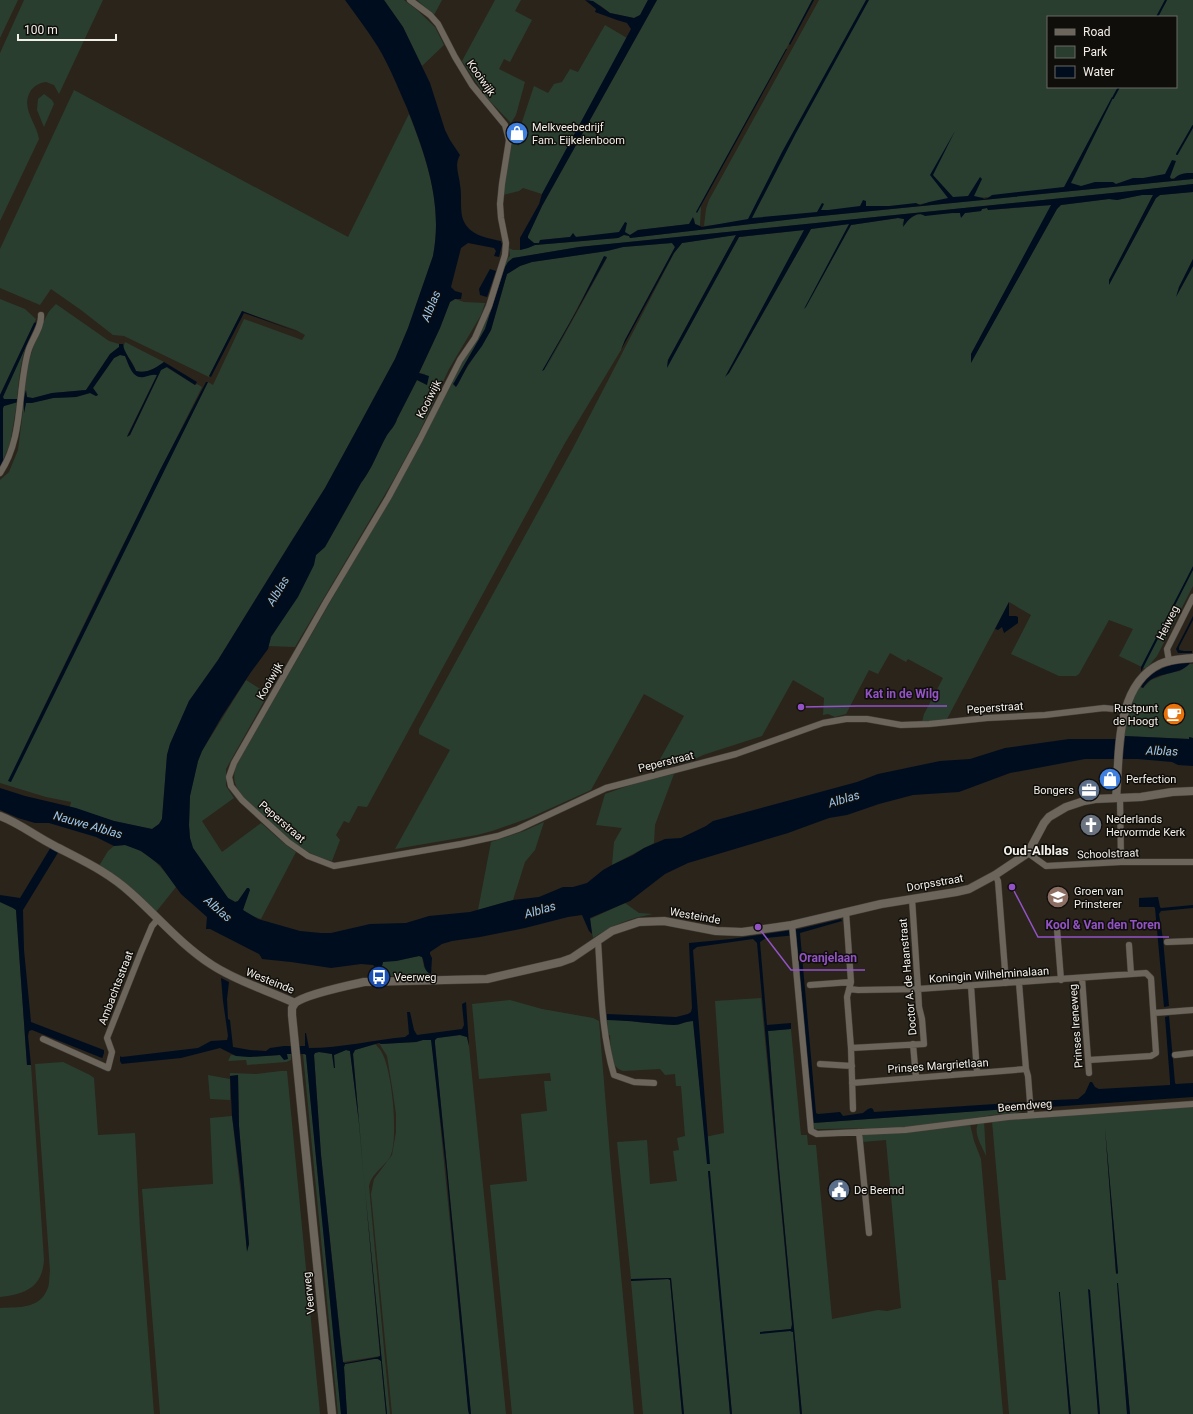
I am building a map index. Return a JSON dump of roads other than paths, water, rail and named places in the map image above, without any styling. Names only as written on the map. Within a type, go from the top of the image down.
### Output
[{"type":"street","name":"Kooiwijk","points":[[242,800],[232,786],[229,777],[234,763],[326,602],[388,498],[460,360],[475,338],[489,306],[505,255],[506,243],[500,204],[510,140],[505,125],[472,85],[455,57],[438,24],[430,15],[410,0]]},
{"type":"street","points":[[0,473],[10,454],[18,425],[20,396],[26,361],[29,349],[40,324],[41,315]]},
{"type":"street","name":"Heiweg","points":[[1169,661],[1167,649],[1193,597]]},
{"type":"street","points":[[1121,862],[1118,762],[1124,710],[1138,683],[1144,676],[1160,664],[1169,661],[1193,658]]},
{"type":"street","name":"Peperstraat","points":[[242,800],[288,842],[308,856],[334,866],[461,844],[498,836],[518,829],[606,788],[736,754],[823,723],[846,719],[867,719],[901,725],[929,724],[987,718],[1045,715],[1104,708],[1124,710]]},
{"type":"street","name":"Dorpsstraat","points":[[792,925],[846,912],[969,889],[995,875],[1028,853],[1044,823],[1066,807],[1084,801],[1141,797],[1172,792],[1193,791]]},
{"type":"street","name":"Westeinde","points":[[0,816],[11,820],[52,845],[97,867],[130,892],[180,942],[212,965],[237,980],[295,1003],[299,1000],[312,996],[364,982],[487,979],[561,962],[578,954],[612,931],[639,922],[664,921],[716,931],[733,932],[792,925]]},
{"type":"street","name":"Schoolstraat","points":[[1028,853],[1046,866],[1121,862],[1193,862]]},
{"type":"street","points":[[995,875],[998,881],[1006,983]]},
{"type":"street","name":"Doctor A. de Haanstraat","points":[[912,899],[919,1007],[922,1019],[924,1044],[913,1044]]},
{"type":"street","points":[[846,912],[851,982],[847,997],[852,1066],[853,1108]]},
{"type":"street","name":"Ambachtsstraat","points":[[43,1040],[108,1068],[112,1052],[107,1038],[152,926],[158,919]]},
{"type":"street","name":"Beemdweg","points":[[792,925],[811,1130],[817,1134],[912,1130],[973,1121],[1032,1115],[1193,1104]]},
{"type":"street","points":[[1057,929],[1061,980]]},
{"type":"street","points":[[598,941],[605,1033],[614,1075],[634,1082],[654,1083]]},
{"type":"street","points":[[1168,942],[1193,941]]},
{"type":"street","points":[[1129,945],[1131,974]]},
{"type":"street","name":"Koningin Wilhelminalaan","points":[[849,989],[918,990],[1146,973],[1151,978],[1154,1013]]},
{"type":"street","name":"Prinses Ireneweg","points":[[1082,978],[1089,1073]]},
{"type":"street","points":[[810,985],[851,982]]},
{"type":"street","points":[[1019,983],[1026,1069],[1032,1115]]},
{"type":"street","points":[[971,986],[977,1073]]},
{"type":"street","name":"Veerweg","points":[[295,1003],[292,1008],[292,1015],[332,1414]]},
{"type":"street","points":[[1089,1060],[1154,1055],[1156,1049],[1154,1013],[1193,1010]]},
{"type":"street","points":[[851,1048],[913,1044],[916,1078]]},
{"type":"street","points":[[1175,1055],[1193,1054]]},
{"type":"street","points":[[820,1064],[852,1066]]},
{"type":"street","name":"Prinses Margrietlaan","points":[[852,1083],[1026,1069]]},
{"type":"street","points":[[859,1132],[869,1233]]},
{"type":"water","points":[[345,0],[384,0],[403,27],[430,83],[445,130],[460,155],[457,166],[461,189],[461,212],[464,222],[472,231],[483,237],[501,241],[502,245],[499,257],[494,256],[496,251],[494,248],[468,243],[461,248],[451,287],[455,291],[462,293],[461,299],[455,299],[450,302],[440,328],[419,373],[429,376],[427,385],[417,380],[395,424],[387,435],[368,472],[325,547],[316,555],[314,565],[298,597],[271,637],[268,649],[221,718],[202,751],[198,761],[190,796],[190,838],[193,848],[228,898],[235,902],[238,901],[247,888],[249,888],[250,890],[243,910],[258,919],[300,931],[331,933],[370,924],[406,923],[429,916],[470,912],[513,900],[539,897],[563,887],[573,887],[587,883],[603,870],[644,848],[665,839],[681,838],[713,821],[857,782],[878,774],[940,761],[970,759],[1005,748],[1069,739],[1117,739],[1124,736],[1189,739],[1189,737],[1193,738],[1193,766],[1178,765],[1172,762],[1138,759],[1085,759],[1010,773],[959,792],[913,795],[879,804],[847,815],[829,818],[788,833],[688,863],[665,874],[630,901],[590,918],[592,934],[589,931],[582,915],[568,917],[525,928],[442,944],[430,952],[432,958],[431,974],[425,969],[422,957],[419,956],[383,962],[381,970],[382,976],[375,977],[373,965],[361,964],[331,968],[262,959],[259,954],[210,929],[206,929],[207,917],[181,894],[160,865],[141,851],[125,845],[114,846],[96,837],[49,823],[35,823],[18,818],[0,810],[0,788],[25,796],[76,808],[114,821],[152,829],[159,824],[162,819],[167,755],[170,744],[189,701],[218,660],[325,488],[395,359],[408,328],[433,256],[436,237],[434,199],[426,162],[407,108],[394,78],[378,47]]},
{"type":"water","points":[[585,0],[593,1],[610,13],[634,18],[640,15],[648,0],[657,0],[542,206],[528,236],[528,238],[534,243],[539,243],[540,240],[570,237],[573,233],[576,237],[619,232],[625,222],[627,223],[625,232],[630,235],[638,230],[689,224],[693,217],[695,224],[702,227],[748,219],[782,152],[866,0],[869,0],[796,133],[752,218],[817,212],[822,203],[824,204],[821,210],[828,210],[860,206],[863,200],[866,201],[866,206],[889,206],[916,203],[920,205],[948,198],[930,175],[955,131],[933,175],[953,197],[968,196],[980,177],[982,179],[974,196],[984,199],[992,195],[1064,187],[1112,97],[1113,98],[1071,183],[1081,186],[1095,182],[1113,182],[1116,184],[1133,178],[1143,178],[1165,174],[1172,160],[1176,161],[1170,177],[1171,179],[1183,174],[1193,173],[1193,179],[811,217],[630,238],[629,236],[624,235],[618,238],[535,245],[520,250],[520,238],[539,204],[542,194],[631,29],[627,23],[595,12],[596,9]]},
{"type":"water","points":[[812,0],[814,0],[790,45],[789,44]]},
{"type":"water","points":[[787,49],[697,213],[696,212]]},
{"type":"water","points":[[1193,184],[1193,192],[1160,195],[1156,198],[1109,285],[1109,280],[1153,195],[1061,205],[1057,209],[971,363],[971,354],[1051,205],[988,210],[987,208],[982,209],[981,211],[965,213],[961,218],[960,213],[925,216],[918,214],[912,217],[903,227],[904,219],[898,218],[851,225],[804,309],[849,224],[811,229],[729,373],[725,377],[804,230],[739,237],[667,368],[668,360],[736,235],[682,243],[674,253],[621,350],[675,247],[672,243],[623,247],[607,251],[532,262],[520,266],[507,274],[491,330],[482,346],[468,365],[456,387],[453,384],[485,329],[505,267],[513,258],[579,247]]},
{"type":"water","points":[[604,256],[607,257],[544,370],[542,371],[577,310]]},
{"type":"water","points":[[1193,259],[1193,266],[1176,297],[1179,287]]},
{"type":"water","points":[[490,269],[496,271],[487,297],[480,295],[479,289]]},
{"type":"water","points":[[242,311],[298,332],[244,313],[211,377],[209,376]]},
{"type":"water","points":[[37,322],[3,397],[4,399],[24,398],[26,390],[27,397],[33,398],[52,393],[86,390],[110,354],[119,347],[119,344],[123,344],[123,347],[136,371],[147,371],[164,362],[197,382],[195,385],[167,367],[161,370],[130,435],[127,437],[157,375],[144,377],[137,376],[132,371],[125,356],[120,355],[114,358],[93,388],[98,395],[96,396],[90,393],[76,397],[53,398],[26,403],[24,413],[24,403],[18,402],[4,406],[3,464],[0,468],[0,395],[34,323]]},
{"type":"water","points":[[206,382],[208,382],[11,782],[8,781],[160,470]]},
{"type":"water","points":[[1193,566],[1193,570],[1141,672],[1141,667]]},
{"type":"water","points":[[1009,602],[1009,616],[1018,617],[1018,623],[1004,633],[1002,627],[998,630],[995,629]]},
{"type":"water","points":[[1193,616],[1193,620],[1179,647],[1179,650],[1192,651],[1192,653],[1178,653],[1176,649]]},
{"type":"water","points":[[1179,663],[1190,663],[1182,669],[1152,679],[1143,688],[1141,687],[1152,674],[1167,666]]},
{"type":"water","points":[[51,847],[59,851],[23,910],[24,950],[31,1022],[122,1057],[198,1048],[211,1041],[227,1040],[228,1036],[221,978],[229,982],[227,999],[228,1019],[230,1020],[233,1047],[250,1050],[266,1051],[270,1048],[284,1046],[305,1046],[305,1033],[309,1048],[333,1047],[405,1037],[409,1034],[407,1012],[410,1012],[414,1030],[417,1035],[462,1029],[464,1025],[462,1004],[466,1002],[469,1046],[467,1037],[460,1035],[437,1038],[435,1040],[435,1044],[471,1414],[469,1414],[468,1410],[446,1169],[431,1040],[379,1043],[355,1050],[353,1054],[359,1122],[350,1051],[346,1050],[334,1055],[335,1068],[332,1054],[319,1052],[315,1053],[314,1055],[321,1155],[343,1362],[345,1363],[380,1356],[366,1198],[387,1414],[381,1361],[374,1359],[345,1364],[347,1414],[341,1414],[306,1055],[287,1054],[288,1059],[284,1060],[280,1055],[250,1057],[236,1056],[220,1048],[181,1058],[121,1064],[32,1030],[29,1031],[28,1036],[31,1065],[27,1065],[16,910],[0,902],[0,895],[20,898]]},
{"type":"water","points":[[1158,897],[1161,908],[1193,905],[1193,908],[1161,911],[1159,914],[1163,939],[1169,1006],[1164,1007],[1155,908],[1139,907],[1139,898]]},
{"type":"water","points":[[841,919],[842,921],[800,933],[816,1113],[840,1112],[843,1116],[863,1113],[871,1108],[874,1112],[1026,1102],[1026,1105],[1023,1108],[813,1123],[796,935],[766,938],[760,942],[767,1025],[791,1023],[791,1029],[768,1031],[777,1147],[802,1414],[800,1414],[793,1332],[760,1334],[760,1332],[791,1329],[792,1324],[757,943],[753,939],[697,947],[693,950],[710,1164],[707,1164],[693,1021],[674,1025],[607,1020],[607,1014],[676,1017],[691,1012],[689,943],[731,939],[799,929]]},
{"type":"water","points":[[1169,1016],[1175,1083],[1193,1083],[1193,1097],[1035,1108],[1032,1104],[1032,1101],[1078,1099],[1085,1093],[1090,1082],[1092,1082],[1095,1087],[1099,1089],[1170,1085],[1165,1017]]},
{"type":"water","points":[[238,1075],[239,1126],[249,1244],[247,1252],[241,1186],[232,1116],[230,1076]]},
{"type":"water","points":[[1105,1128],[1118,1273],[1117,1274],[1116,1273]]},
{"type":"water","points":[[708,1171],[710,1171],[732,1414],[730,1414]]},
{"type":"water","points":[[671,1278],[684,1414],[682,1414],[670,1280],[631,1281],[631,1279]]},
{"type":"water","points":[[1118,1283],[1130,1414],[1127,1414]]},
{"type":"water","points":[[1088,1289],[1090,1290],[1100,1414],[1098,1414]]},
{"type":"water","points":[[1060,1292],[1071,1414],[1069,1414]]},
{"type":"waterway","points":[[1158,16],[1166,0]]},
{"type":"waterway","points":[[1113,98],[1118,88]]},
{"type":"waterway","points":[[1177,154],[1193,126]]},
{"type":"place","name":"Melkveebedrijf Fam. Eijkelenboom","points":[[517,133]]},
{"type":"place","name":"Kat in de Wilg","points":[[801,707]]},
{"type":"place","name":"Rustpunt de Hoogt","points":[[1174,714]]},
{"type":"place","name":"Perfection","points":[[1110,779]]},
{"type":"place","name":"Bongers","points":[[1089,790]]},
{"type":"place","name":"Nederlands Hervormde Kerk","points":[[1091,825]]},
{"type":"place","name":"Kool & Van den Toren","points":[[1012,887]]},
{"type":"place","name":"Groen van Prinsterer","points":[[1058,897]]},
{"type":"place","name":"Oranjelaan","points":[[758,927]]},
{"type":"place","name":"Veerweg","points":[[379,977]]},
{"type":"place","name":"De Beemd","points":[[839,1190]]},
{"type":"district","name":"Oud-Alblas","points":[[1036,850]]},
{"type":"water label","name":"Alblas","points":[[431,306]]},
{"type":"water label","name":"Alblas","points":[[278,591]]},
{"type":"water label","name":"Alblas","points":[[1162,751]]},
{"type":"water label","name":"Alblas","points":[[844,799]]},
{"type":"water label","name":"Nauwe Alblas","points":[[88,825]]},
{"type":"water label","name":"Alblas","points":[[218,909]]},
{"type":"water label","name":"Alblas","points":[[540,910]]}]
